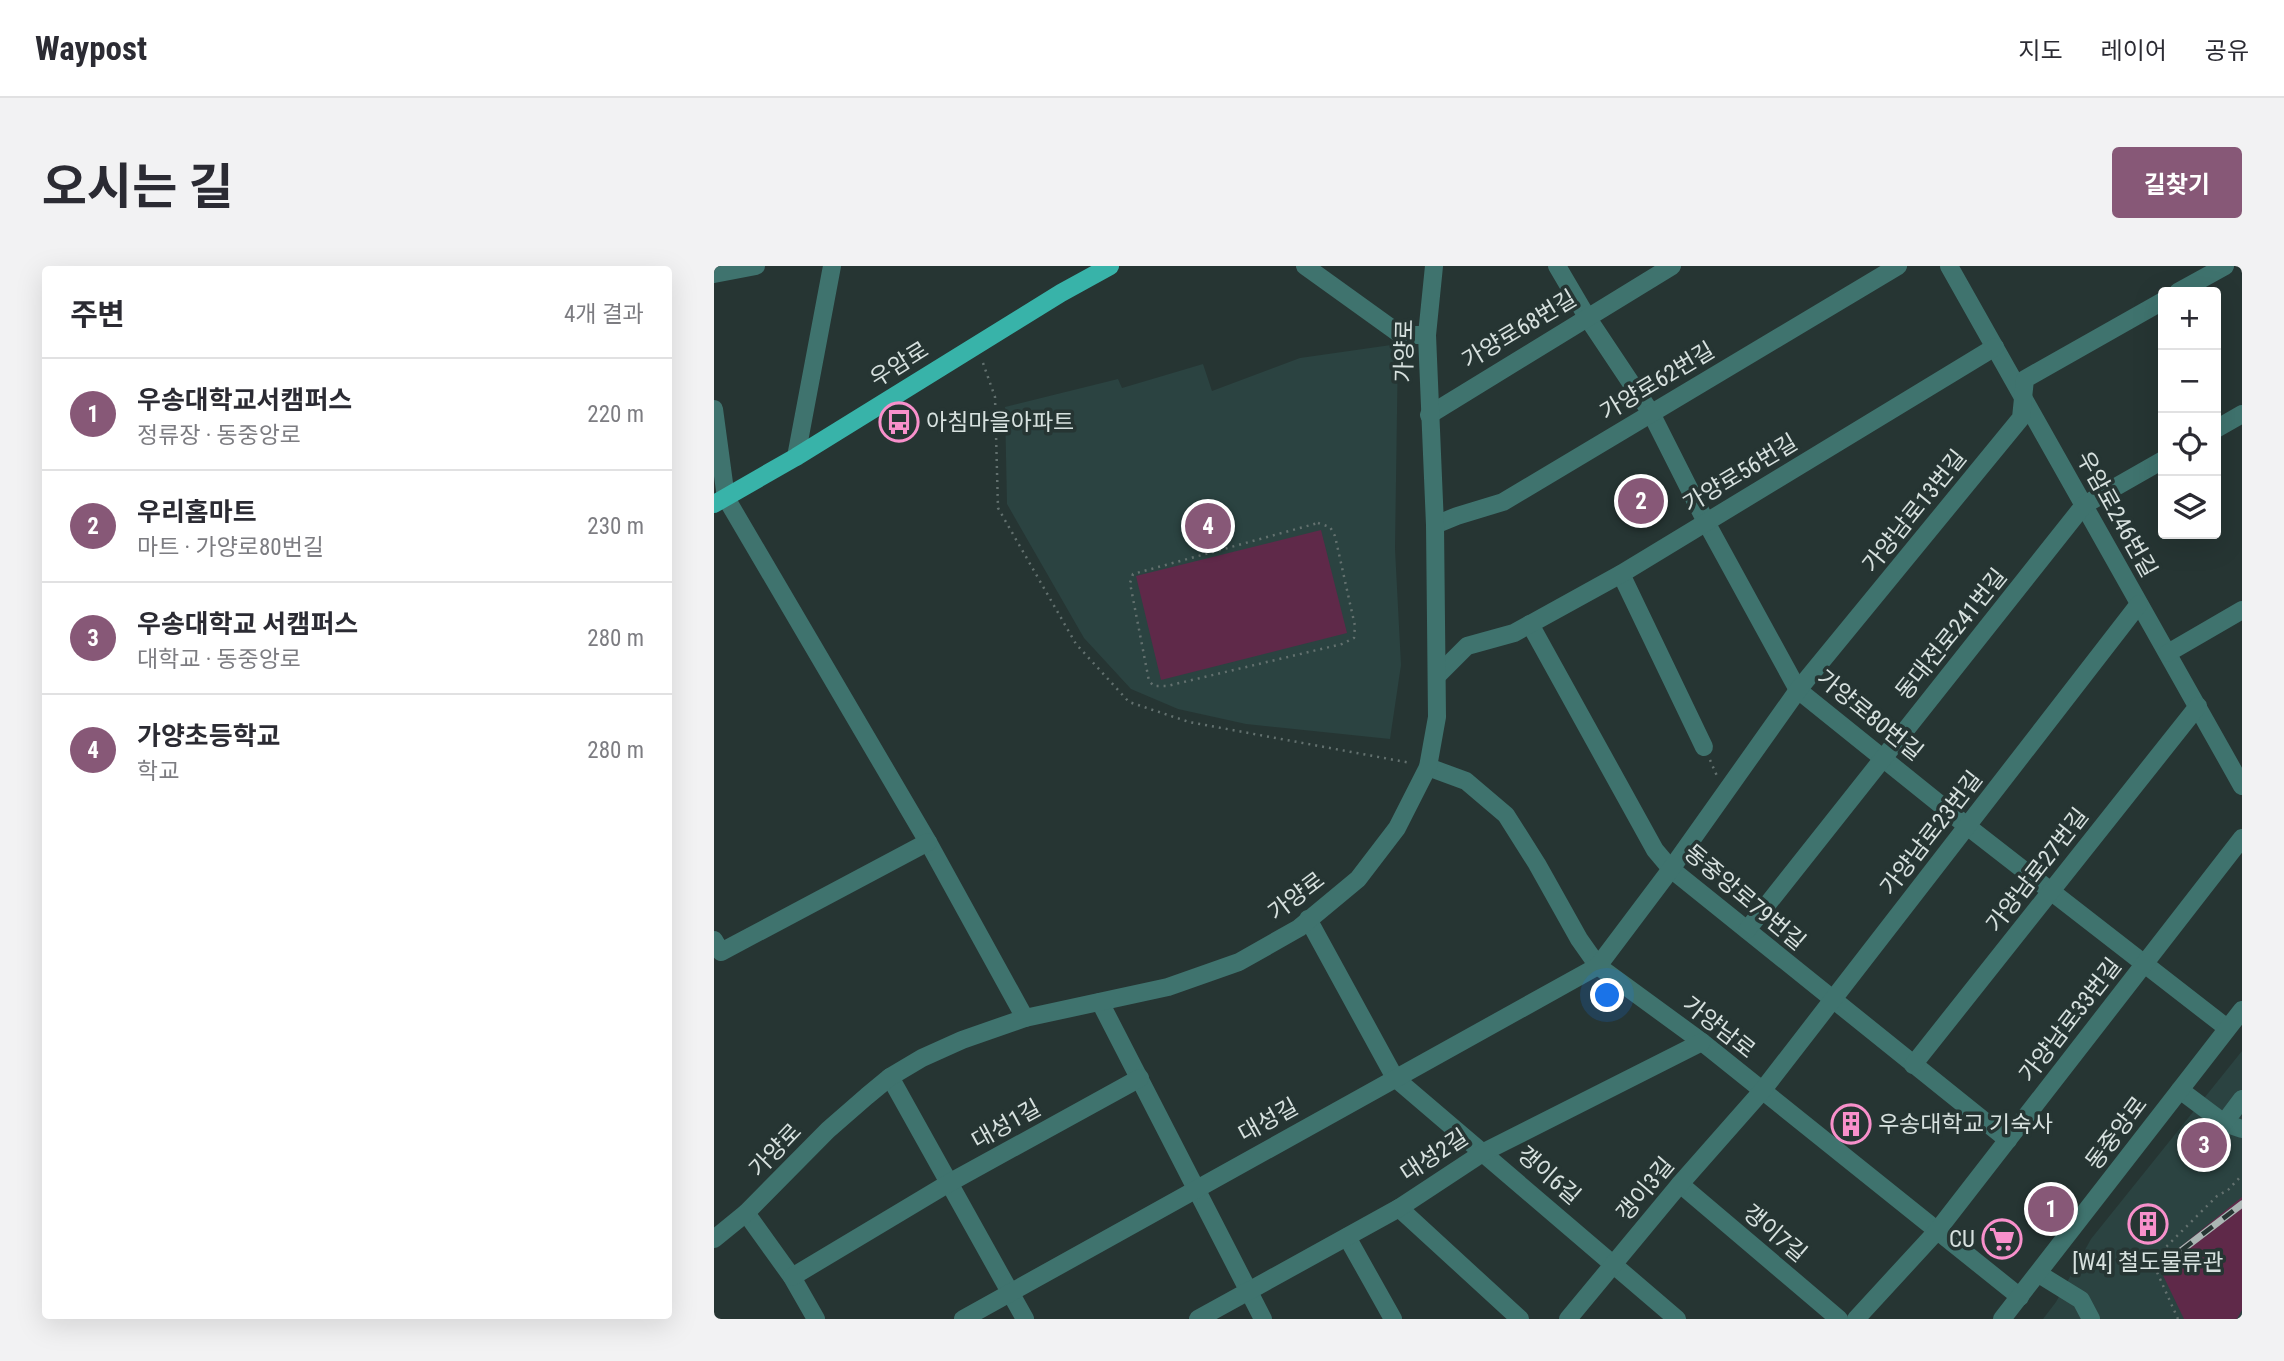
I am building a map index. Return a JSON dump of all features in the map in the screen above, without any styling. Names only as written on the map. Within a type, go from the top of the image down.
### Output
[{"type":"main road","name":"우암로","points":[[720,501],[1061,293],[1110,266]]},
{"type":"street","points":[[714,274],[756,266]]},
{"type":"street","points":[[796,457],[832,266]]},
{"type":"street","points":[[1305,266],[1401,335],[1427,335]]},
{"type":"street","name":"가양로","points":[[714,1239],[746,1213],[828,1130],[890,1077],[922,1058],[1025,1018],[1168,987],[1239,962],[1299,928],[1358,879],[1397,828],[1428,767],[1437,718],[1435,525],[1427,335],[1434,266]]},
{"type":"street","name":"가양로80번길","points":[[1557,266],[1587,317],[1651,413],[1706,522],[1798,690],[2227,1028]]},
{"type":"street","name":"가양로68번길","points":[[1429,415],[1672,266]]},
{"type":"street","name":"가양로62번길","points":[[1435,525],[1503,502],[1898,266]]},
{"type":"street","name":"우암로246번길","points":[[1949,266],[2242,786]]},
{"type":"street","points":[[2187,287],[2225,266]]},
{"type":"street","name":"가양남로13번길","points":[[1598,966],[1671,869],[1798,690],[2021,418],[2025,379],[2158,304]]},
{"type":"street","name":"가양로56번길","points":[[1438,675],[1466,646],[1514,633],[1530,624],[1706,522],[1995,347]]},
{"type":"street","points":[[714,409],[720,501],[928,842],[1025,1018]]},
{"type":"street","points":[[2221,426],[2242,414]]},
{"type":"street","name":"동대전로241번길","points":[[1747,930],[2084,505],[2158,463]]},
{"type":"street","points":[[1620,573],[1704,747]]},
{"type":"street","name":"가양남로23번길","points":[[1762,1091],[2139,604]]},
{"type":"street","points":[[2168,653],[2242,610]]},
{"type":"street","name":"동중앙로79번길","points":[[1530,624],[1655,850],[1671,869],[2008,1140]]},
{"type":"street","name":"가양남로27번길","points":[[1913,1065],[2198,706]]},
{"type":"street","name":"가양남로","points":[[1428,767],[1466,781],[1506,815],[1579,939],[1598,966],[1702,1042],[2020,1297]]},
{"type":"street","name":"가양남로33번길","points":[[1856,1319],[1937,1231],[2242,838]]},
{"type":"street","points":[[714,940],[721,952],[928,842]]},
{"type":"street","points":[[1308,919],[1395,1077]]},
{"type":"street","name":"대성길","points":[[963,1319],[1598,966]]},
{"type":"street","points":[[1100,1002],[1263,1319]]},
{"type":"street","name":"동중앙로","points":[[2002,1319],[2242,1010]]},
{"type":"street","name":"대성2길","points":[[1198,1319],[1399,1208],[1484,1152],[1702,1042]]},
{"type":"street","points":[[890,1077],[1025,1319]]},
{"type":"street","name":"갱이6길","points":[[1395,1077],[1677,1319]]},
{"type":"street","name":"대성1길","points":[[792,1277],[949,1184],[1140,1078]]},
{"type":"street","points":[[2180,1090],[2224,1123],[2242,1129]]},
{"type":"street","name":"갱이3길","points":[[1568,1319],[1680,1184],[1762,1091]]},
{"type":"street","points":[[2224,1123],[2242,1099]]},
{"type":"street","name":"갱이7길","points":[[1680,1184],[1839,1319]]},
{"type":"street","points":[[1399,1208],[1520,1319]]},
{"type":"street","points":[[746,1213],[792,1277],[816,1319]]},
{"type":"street","points":[[1347,1237],[1393,1319]]},
{"type":"street","points":[[2039,1274],[2081,1300],[2091,1319]]},
{"type":"path","points":[[983,363],[995,397],[998,508],[1076,644],[1129,702],[1189,722],[1428,767]]},
{"type":"path","points":[[1318,523],[1330,527],[1335,536],[1355,626],[1354,638],[1342,644],[1154,686],[1149,681],[1130,578],[1137,571],[1318,523]]},
{"type":"path","points":[[1704,747],[1724,792]]},
{"type":"path","points":[[2178,1319],[2152,1261],[2242,1175]]},
{"type":"shaded area","points":[[1398,344],[1395,549],[1401,665],[1390,739],[1246,724],[1178,709],[1131,689],[1084,638],[1007,504],[1005,407],[1118,379],[1122,388],[1203,364],[1212,391],[1300,358]]},
{"type":"shaded area","points":[[1321,530],[1347,633],[1161,680],[1136,576]]},
{"type":"shaded area","points":[[2242,1051],[2242,1319],[2043,1319],[2056,1302],[2091,1239]]},
{"type":"shaded area","points":[[2242,1197],[2242,1310],[2237,1319],[2184,1319],[2158,1265]]},
{"type":"railway","points":[[2161,1266],[2242,1204]]},
{"type":"place","name":"아침마을아파트","points":[[899,422]]},
{"type":"place","name":"우리홈마트","points":[[1641,501]]},
{"type":"place","name":"가양초등학교","points":[[1208,526]]},
{"type":"place","name":"우송대학교 기숙사","points":[[1851,1124]]},
{"type":"place","name":"우송대학교 서캠퍼스","points":[[2204,1145]]},
{"type":"place","name":"우송대학교서캠퍼스","points":[[2051,1209]]},
{"type":"place","name":"[W4] 철도물류관","points":[[2148,1224]]},
{"type":"place","name":"CU","points":[[2002,1239]]}]
